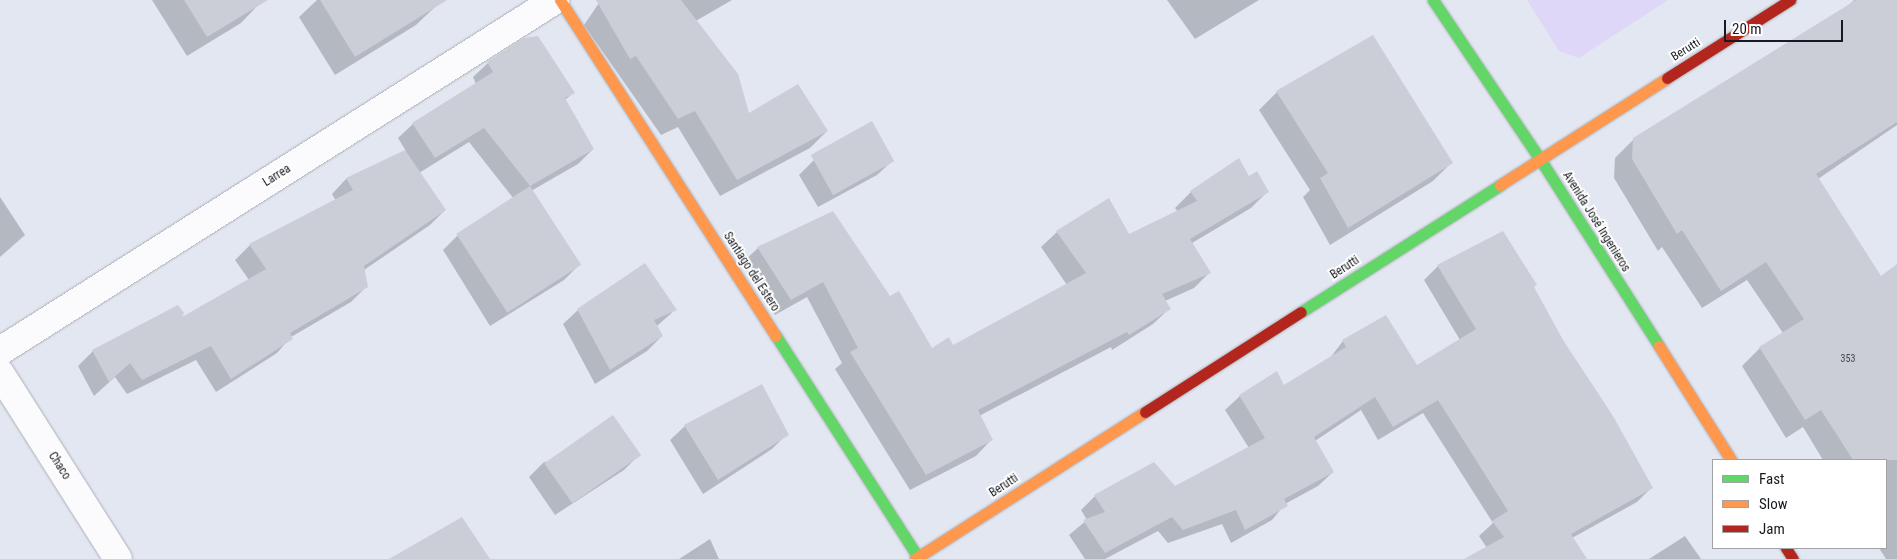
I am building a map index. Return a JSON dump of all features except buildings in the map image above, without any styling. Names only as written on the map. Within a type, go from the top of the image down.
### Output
[{"type":"street","name":"Larrea","points":[[0,351],[555,0]]},
{"type":"street","name":"Santiago del Estero","points":[[560,0],[917,558]]},
{"type":"street","name":"Avenida José Ingenieros","points":[[1434,0],[1540,159],[1730,459]]},
{"type":"street","name":"Berutti","points":[[917,558],[1790,0]]},
{"type":"street","name":"Chaco","points":[[0,373],[118,559]]},
{"type":"shaded area","points":[[1527,0],[1668,0],[1579,58],[1559,51]]},
{"type":"traffic: fast","points":[[1433,0],[1540,159],[1659,346]]},
{"type":"traffic: fast","points":[[1301,312],[1500,185]]},
{"type":"traffic: fast","points":[[776,336],[919,559]]},
{"type":"traffic: slow","points":[[560,0],[776,336]]},
{"type":"traffic: slow","points":[[1500,185],[1667,78]]},
{"type":"traffic: slow","points":[[1659,346],[1730,459]]},
{"type":"traffic: slow","points":[[915,559],[1145,412]]},
{"type":"traffic: jam","points":[[1667,78],[1790,0]]},
{"type":"traffic: jam","points":[[1145,412],[1301,312]]},
{"type":"traffic: jam","points":[[1787,549],[1793,559]]}]
